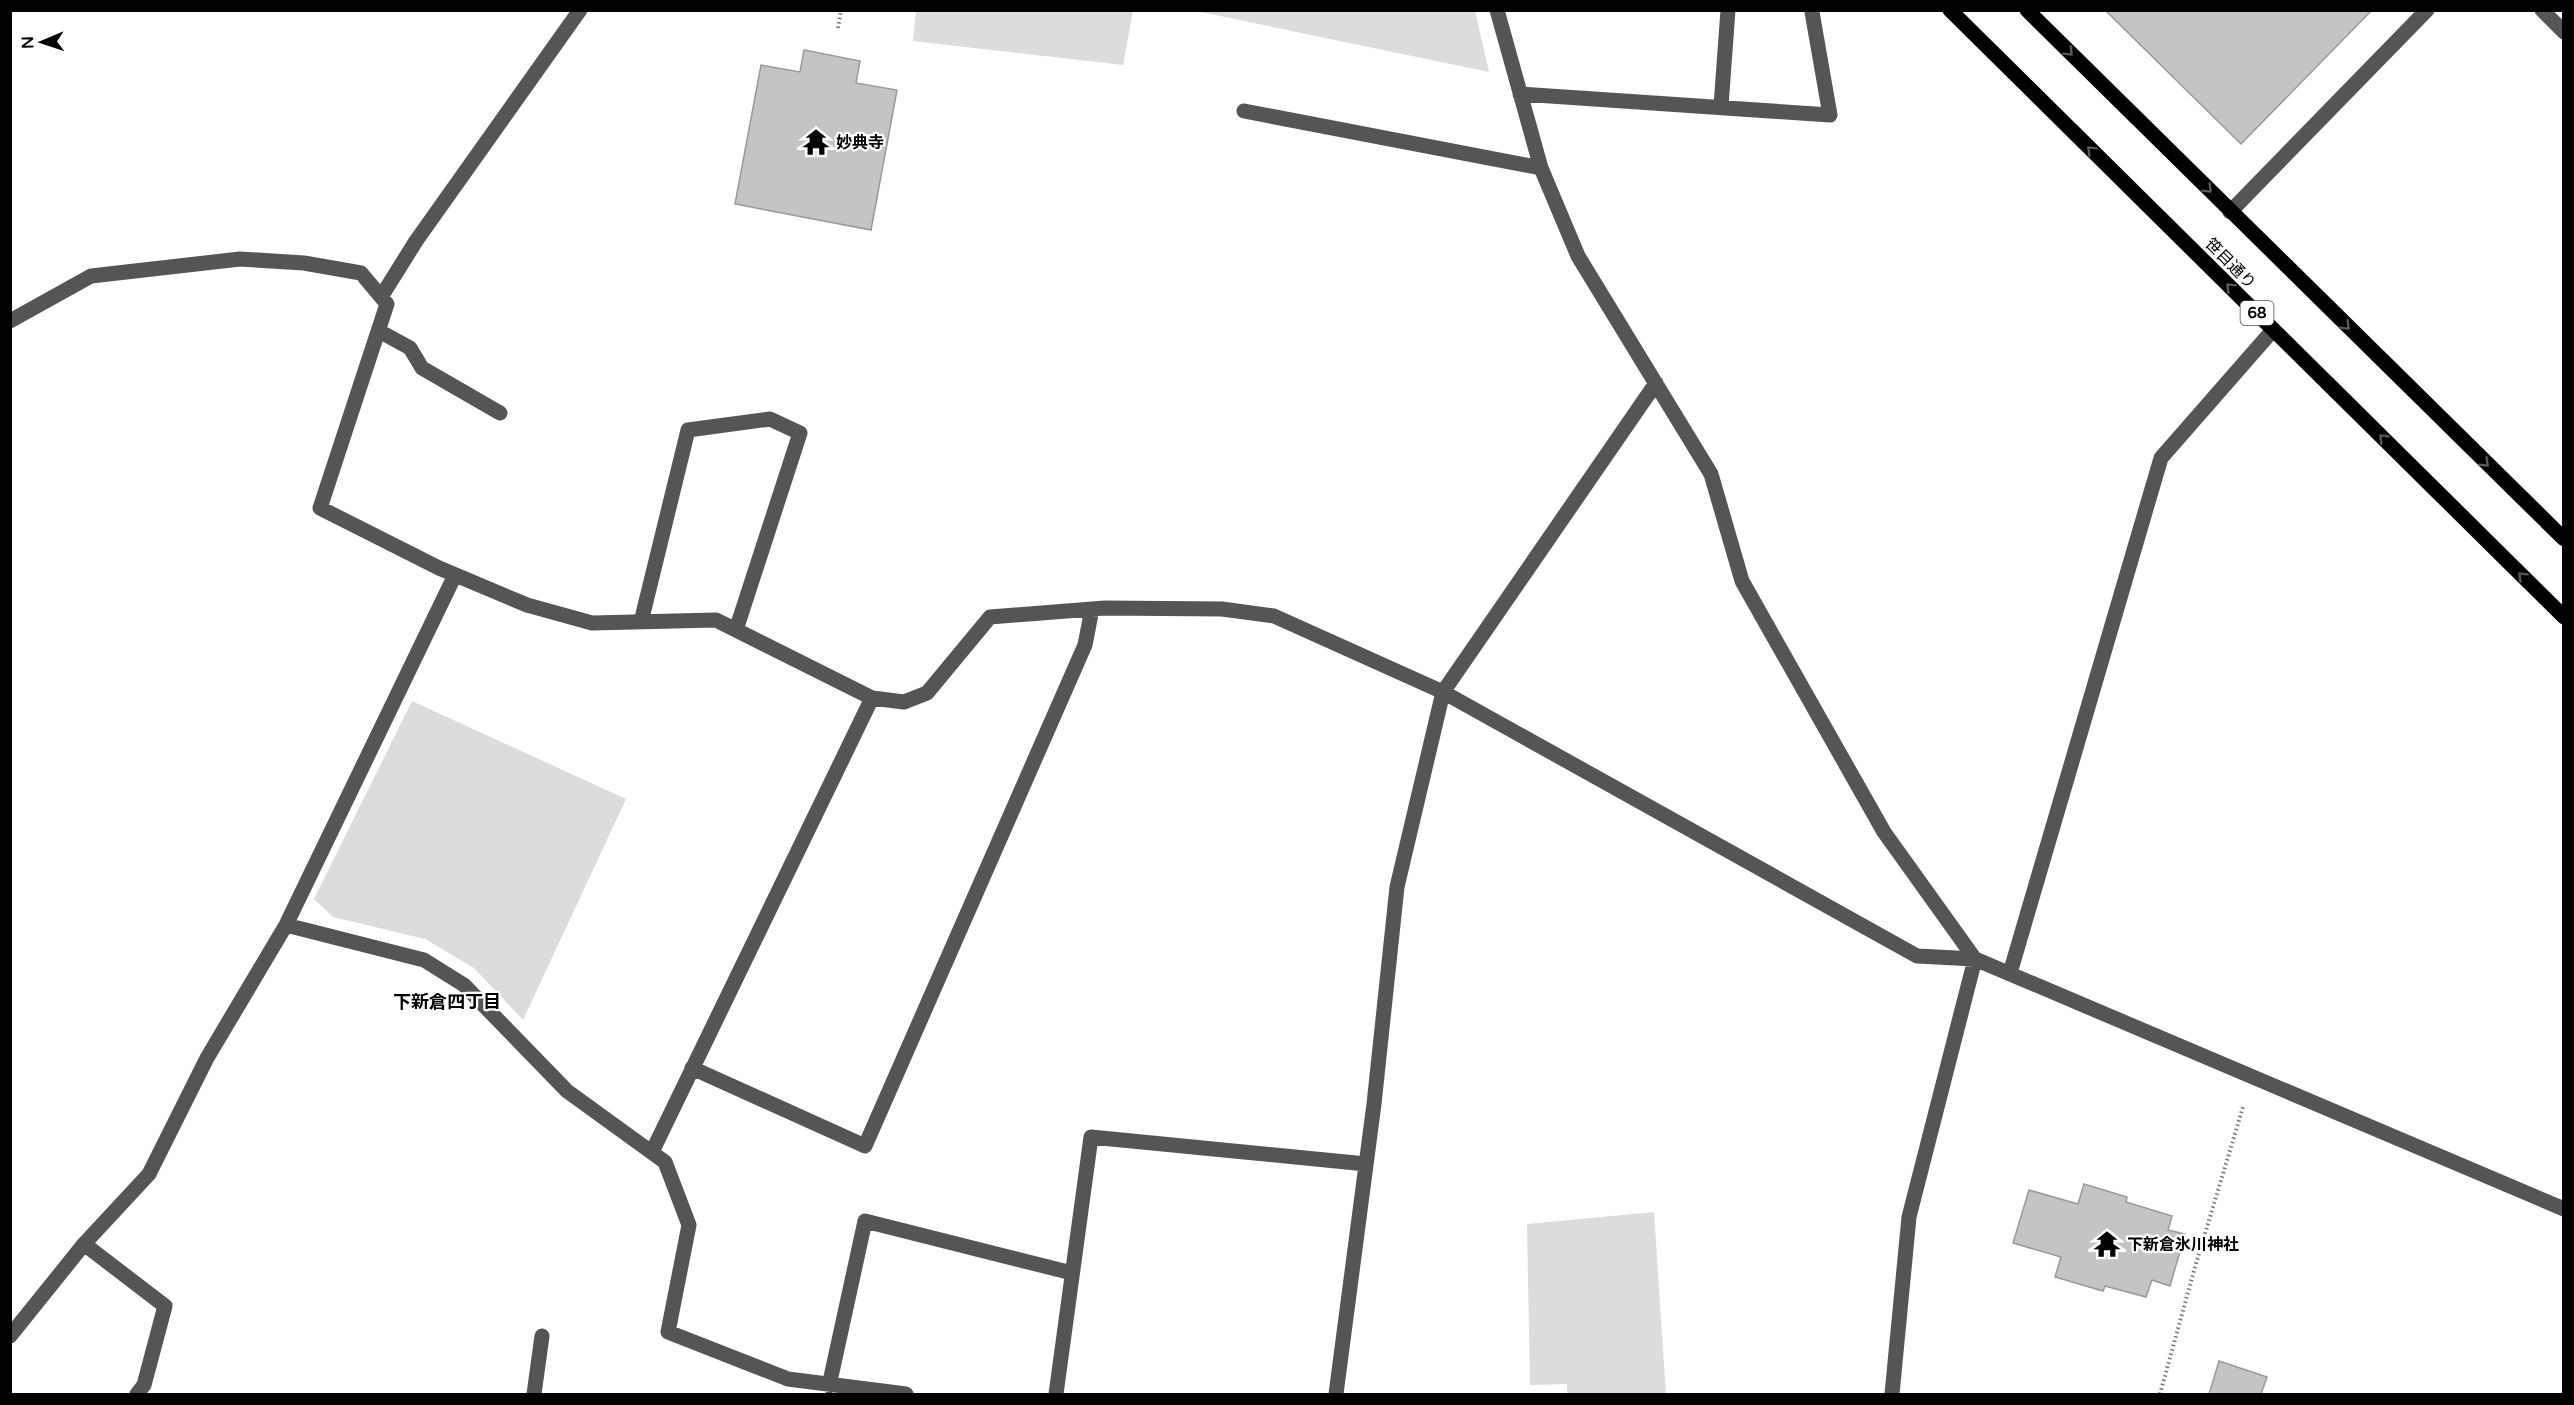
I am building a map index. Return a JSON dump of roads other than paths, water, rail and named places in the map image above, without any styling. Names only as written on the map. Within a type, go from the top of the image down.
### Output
[{"type":"main road","name":"笹目通り","points":[[1950,10],[2564,617]]},
{"type":"main road","points":[[2027,10],[2564,539]]},
{"type":"street","points":[[381,297],[416,241],[580,10]]},
{"type":"street","points":[[1497,10],[1541,168],[1578,256],[1711,474],[1742,581],[1884,832],[1975,958]]},
{"type":"street","points":[[1721,106],[1728,10]]},
{"type":"street","points":[[2230,212],[2427,10]]},
{"type":"street","points":[[2542,10],[2564,32]]},
{"type":"street","points":[[1520,94],[1830,115],[1812,12]]},
{"type":"street","points":[[1244,111],[1541,168]]},
{"type":"street","points":[[10,321],[91,276],[240,260],[304,263],[361,273],[387,304],[320,508],[455,575],[527,604],[592,623],[716,620],[872,698],[904,702],[927,693],[990,617],[1092,609],[1222,609],[1275,616],[1443,692],[1917,956],[1975,958],[2564,1209]]},
{"type":"street","points":[[2010,973],[2161,458],[2273,330]]},
{"type":"street","points":[[379,331],[410,348],[422,368],[500,413]]},
{"type":"street","points":[[1336,1395],[1366,1164],[1397,887],[1443,692],[1656,383]]},
{"type":"street","points":[[641,622],[688,430],[770,419],[800,433],[736,630]]},
{"type":"street","points":[[10,1336],[84,1244],[149,1174],[207,1058],[286,925],[455,575]]},
{"type":"street","points":[[692,1068],[865,1146],[1085,645],[1092,609]]},
{"type":"street","points":[[652,1152],[872,698]]},
{"type":"street","points":[[286,925],[424,960],[464,985],[567,1091],[665,1162],[689,1225],[668,1332],[788,1379],[906,1395]]},
{"type":"street","points":[[1892,1395],[1909,1217],[1975,958]]},
{"type":"street","points":[[1056,1395],[1091,1137],[1366,1164]]},
{"type":"street","points":[[829,1386],[865,1221],[1072,1273]]},
{"type":"street","points":[[84,1244],[165,1306],[144,1385],[137,1395]]},
{"type":"street","points":[[534,1395],[542,1336]]},
{"type":"place","name":"妙典寺","points":[[816,142]]},
{"type":"place","name":"下新倉氷川神社","points":[[2107,1244]]},
{"type":"district","name":"下新倉四丁目","points":[[447,1002]]}]
